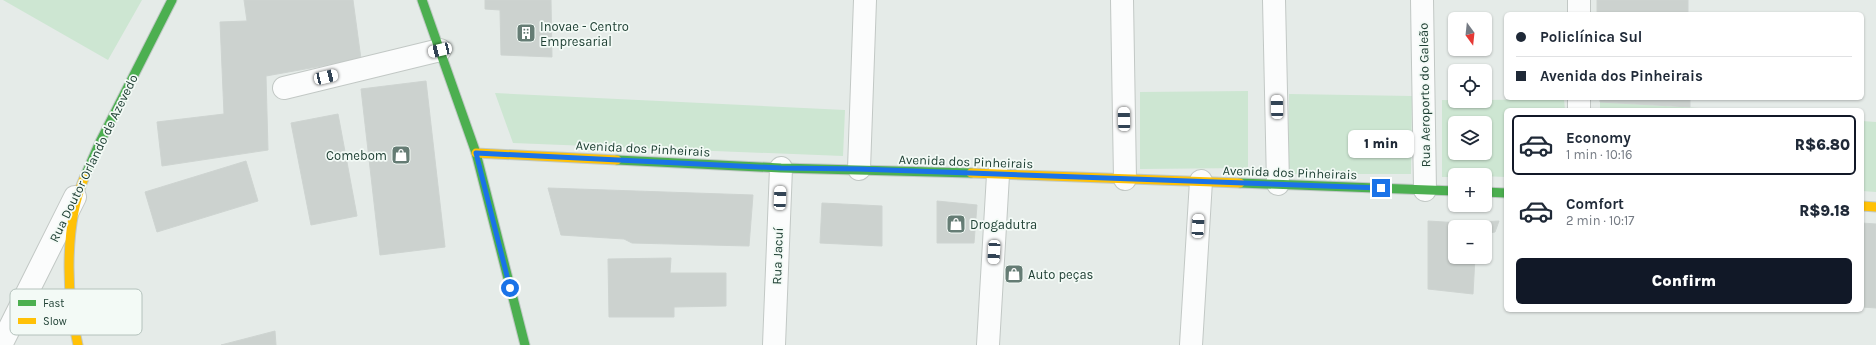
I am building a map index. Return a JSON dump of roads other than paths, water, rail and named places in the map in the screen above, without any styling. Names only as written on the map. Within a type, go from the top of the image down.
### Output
[{"type":"main road","name":"Rua Doutor Orlando de Azevedo","points":[[77,194],[100,142],[172,0]]},
{"type":"main road","points":[[422,0],[476,153],[525,345]]},
{"type":"main road","name":"Avenida dos Pinheirais","points":[[476,153],[781,168],[859,169],[1448,191]]},
{"type":"main road","points":[[1492,192],[1504,192]]},
{"type":"main road","points":[[70,289],[71,242],[77,194]]},
{"type":"main road","points":[[1864,206],[1876,207]]},
{"type":"main road","points":[[76,335],[78,345]]},
{"type":"street","points":[[859,169],[865,0]]},
{"type":"street","points":[[1122,0],[1125,179]]},
{"type":"street","points":[[1274,0],[1278,184]]},
{"type":"street","name":"Rua Aeroporto do Galeão","points":[[1422,0],[1425,190]]},
{"type":"street","points":[[1579,0],[1579,12]]},
{"type":"street","points":[[284,88],[440,50]]},
{"type":"street","name":"Rua Jacuí","points":[[774,345],[781,168]]},
{"type":"street","points":[[988,345],[998,175]]},
{"type":"street","points":[[1191,345],[1201,181]]},
{"type":"street","name":"Rua Doutor Orlando de Azevedo","points":[[29,289],[77,194]]},
{"type":"street","name":"Rua Doutor Orlando de Azevedo","points":[[1,345],[10,327]]},
{"type":"place","name":"Inovae - Centro Empresarial","points":[[526,33]]},
{"type":"place","name":"Comebom","points":[[401,155]]},
{"type":"place","name":"Drogadutra","points":[[956,224]]},
{"type":"place","name":"Auto peças","points":[[1014,274]]}]
